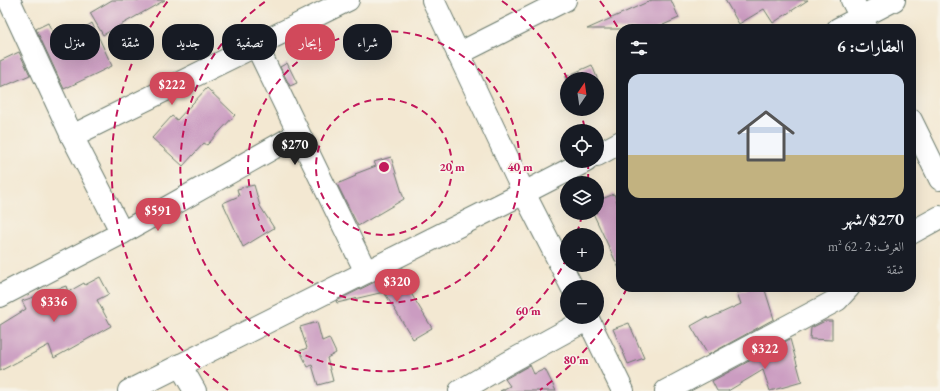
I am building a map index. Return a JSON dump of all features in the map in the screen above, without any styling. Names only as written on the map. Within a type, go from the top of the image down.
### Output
[{"type":"street","points":[[9,0],[72,136],[122,233]]},
{"type":"street","points":[[277,35],[348,0]]},
{"type":"street","points":[[433,0],[524,193],[568,280]]},
{"type":"street","points":[[458,54],[565,0]]},
{"type":"street","points":[[846,24],[860,15],[894,0]]},
{"type":"street","points":[[72,136],[226,60]]},
{"type":"street","points":[[264,60],[298,134],[366,272]]},
{"type":"street","points":[[916,130],[940,179]]},
{"type":"street","points":[[0,296],[122,233],[298,134]]},
{"type":"street","points":[[604,151],[616,145]]},
{"type":"street","points":[[129,391],[572,168]]},
{"type":"street","points":[[916,230],[940,218]]},
{"type":"street","points":[[666,391],[837,300],[844,292]]},
{"type":"street","points":[[460,391],[577,324]]},
{"type":"street","points":[[591,324],[623,391]]},
{"type":"street","points":[[180,365],[195,391]]},
{"type":"building","points":[[112,0],[165,0],[122,24],[108,24],[108,32],[103,35],[100,30],[100,24],[96,24],[90,13]]},
{"type":"building","points":[[652,0],[671,0],[679,18],[665,24],[616,24],[616,29],[587,29]]},
{"type":"building","points":[[725,0],[808,0],[773,23],[764,9],[739,24]]},
{"type":"building","points":[[48,23],[50,27],[50,59],[36,29]]},
{"type":"building","points":[[100,40],[112,66],[64,89],[50,60],[100,60]]},
{"type":"building","points":[[19,52],[30,75],[0,88],[0,61]]},
{"type":"building","points":[[287,63],[297,83],[290,86],[280,67]]},
{"type":"building","points":[[592,65],[595,72],[576,72]]},
{"type":"building","points":[[207,88],[235,115],[207,145],[204,143],[183,166],[152,138],[172,116],[177,120]]},
{"type":"building","points":[[391,157],[404,199],[358,226],[337,184],[356,176],[355,174],[376,166],[374,162]]},
{"type":"building","points":[[254,185],[260,206],[274,228],[243,247],[223,203],[239,196],[237,189]]},
{"type":"building","points":[[614,194],[616,199],[616,262],[604,237],[604,228],[600,228],[596,220],[604,220],[604,198]]},
{"type":"building","points":[[395,272],[407,291],[409,290],[432,328],[413,339],[384,292],[337,303],[336,301]]},
{"type":"building","points":[[100,277],[109,294],[97,300],[111,326],[54,358],[49,345],[0,371],[0,325],[26,309],[22,301],[66,286],[68,292],[84,283],[85,285]]},
{"type":"building","points":[[766,292],[774,319],[708,355],[691,326],[707,317],[708,319],[741,304],[737,293]]},
{"type":"building","points":[[825,321],[832,321],[832,340],[810,339],[811,328]]},
{"type":"building","points":[[317,322],[322,341],[329,338],[336,353],[327,358],[333,381],[318,385],[312,365],[308,367],[300,351],[307,348],[300,327]]},
{"type":"building","points":[[629,323],[644,358],[628,364],[613,329]]},
{"type":"building","points":[[790,339],[802,382],[770,391],[763,370],[728,391],[717,391],[712,381]]},
{"type":"building","points":[[530,365],[534,374],[545,369],[556,391],[500,391],[510,386],[505,379]]}]
